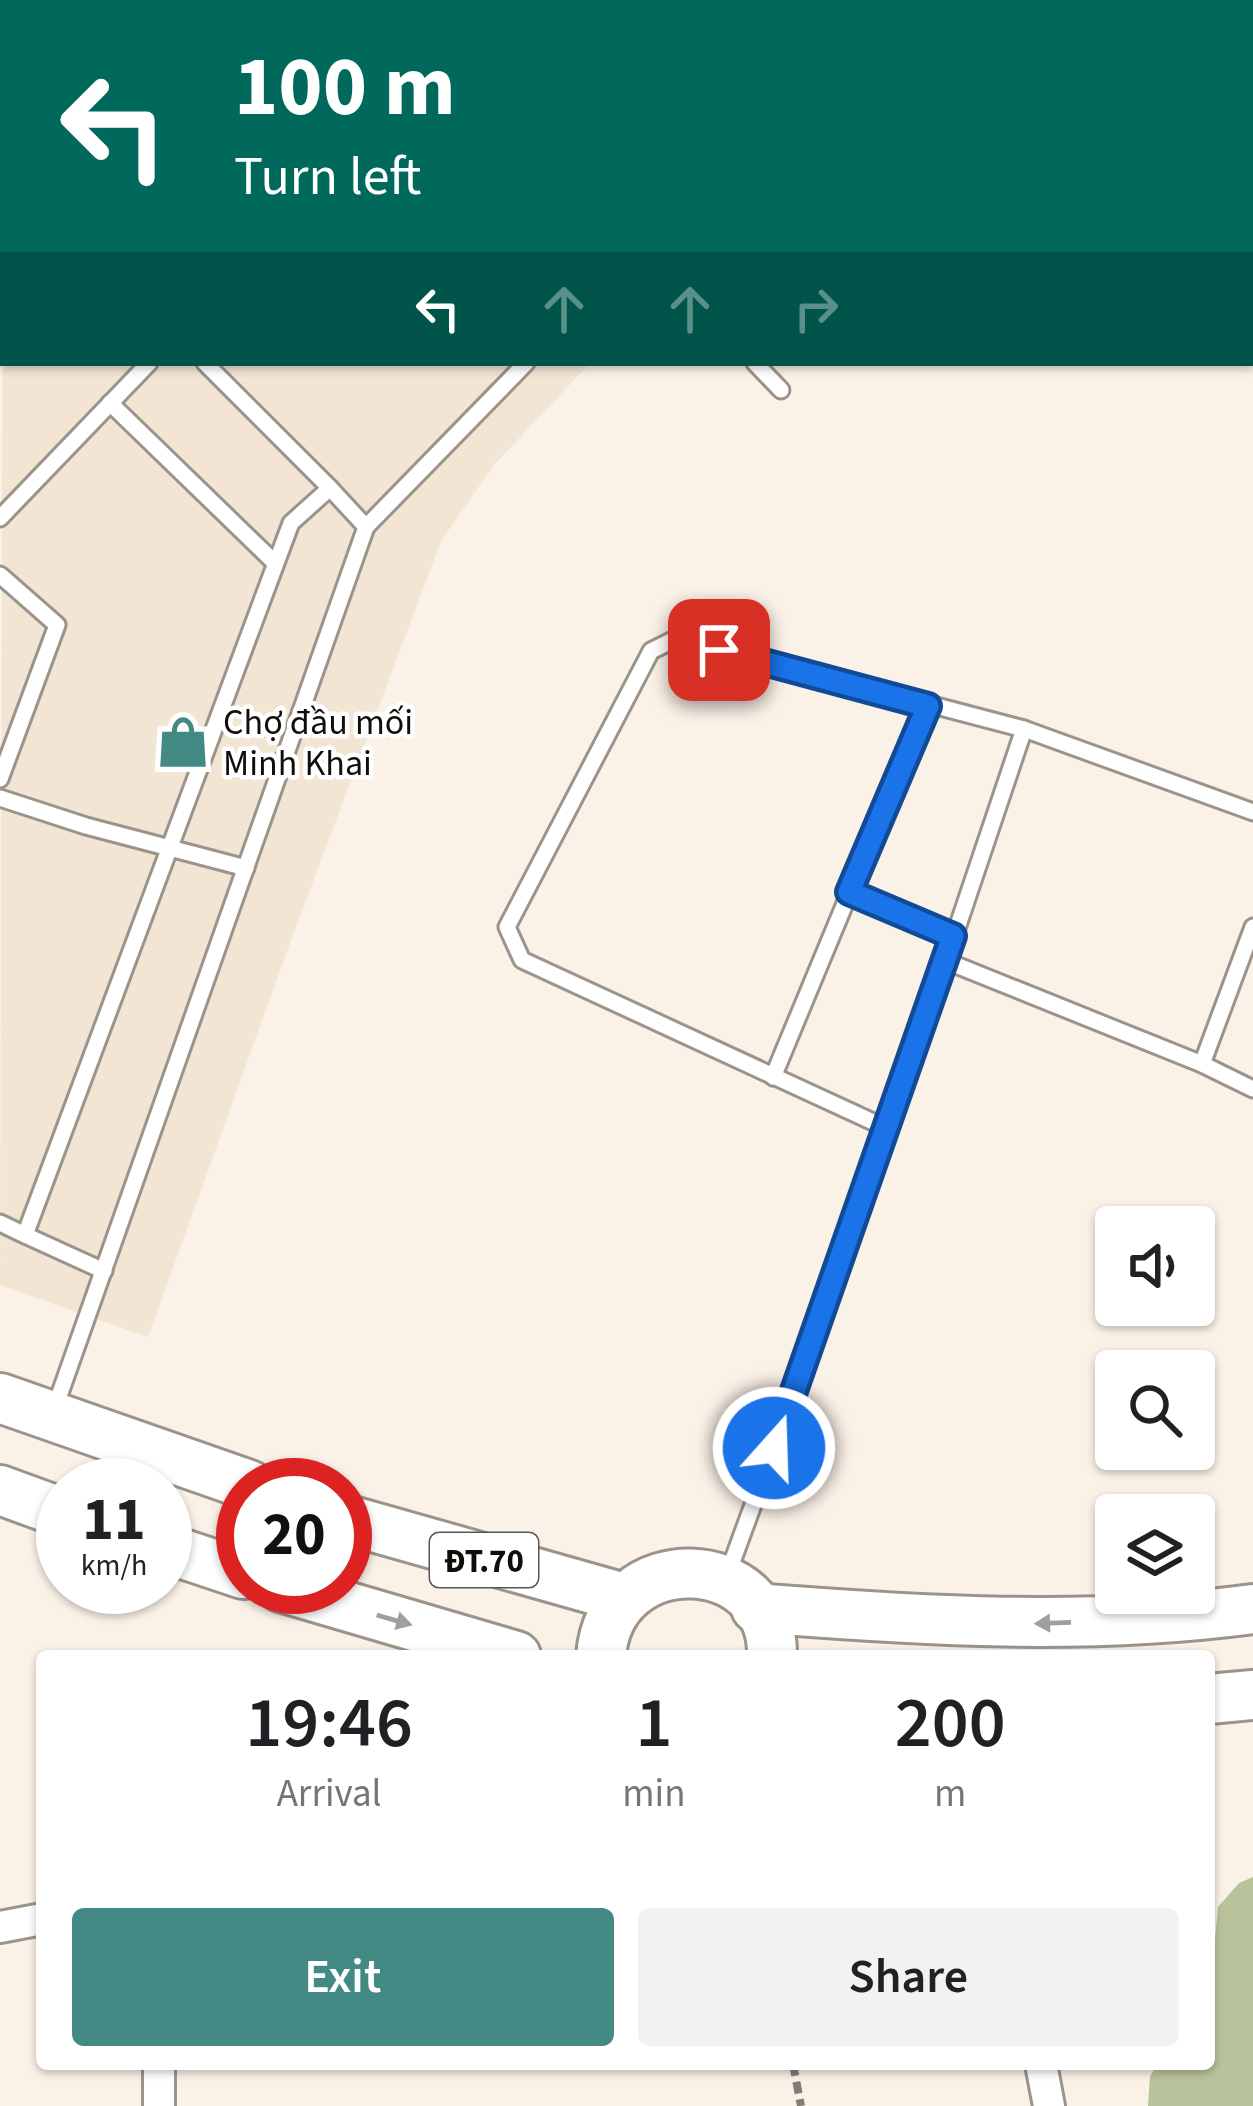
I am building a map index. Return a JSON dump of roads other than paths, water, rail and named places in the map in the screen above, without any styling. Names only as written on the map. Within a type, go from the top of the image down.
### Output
[{"type":"main road","points":[[0,1398],[216,1473]]},
{"type":"main road","points":[[0,1490],[36,1503]]},
{"type":"main road","name":"ĐT.70","points":[[372,1527],[624,1598]]},
{"type":"main road","points":[[602,1650],[608,1623],[624,1598],[646,1581],[672,1572],[699,1572],[741,1594],[764,1619],[771,1650]]},
{"type":"main road","points":[[741,1594],[1015,1624],[1184,1618],[1253,1610]]},
{"type":"main road","name":"ĐT.70","points":[[372,1614],[496,1650]]},
{"type":"main road","points":[[1215,1698],[1253,1695]]},
{"type":"street","points":[[0,1927],[36,1919]]},
{"type":"street","points":[[159,2070],[159,2106]]},
{"type":"street","points":[[1042,2070],[1049,2106]]},
{"type":"lane","points":[[0,518],[146,366]]},
{"type":"lane","points":[[208,366],[366,527]]},
{"type":"lane","points":[[52,1416],[366,527],[523,366]]},
{"type":"lane","points":[[757,366],[781,390]]},
{"type":"lane","points":[[110,403],[275,563]]},
{"type":"lane","points":[[25,1235],[291,523],[330,488]]},
{"type":"lane","points":[[0,575],[57,625],[0,778]]},
{"type":"lane","points":[[884,1127],[522,960],[507,927],[651,651],[677,638],[1024,729],[1253,812]]},
{"type":"lane","points":[[773,1077],[928,706]]},
{"type":"lane","points":[[741,1594],[822,1316],[1024,729]]},
{"type":"lane","points":[[0,798],[246,868]]},
{"type":"lane","points":[[849,892],[953,936]]},
{"type":"lane","points":[[1202,1064],[1253,927]]},
{"type":"lane","points":[[946,961],[1253,1089]]},
{"type":"lane","points":[[0,1223],[104,1271]]},
{"type":"place","name":"Chợ đầu mối Minh Khai","points":[[183,742]]}]
